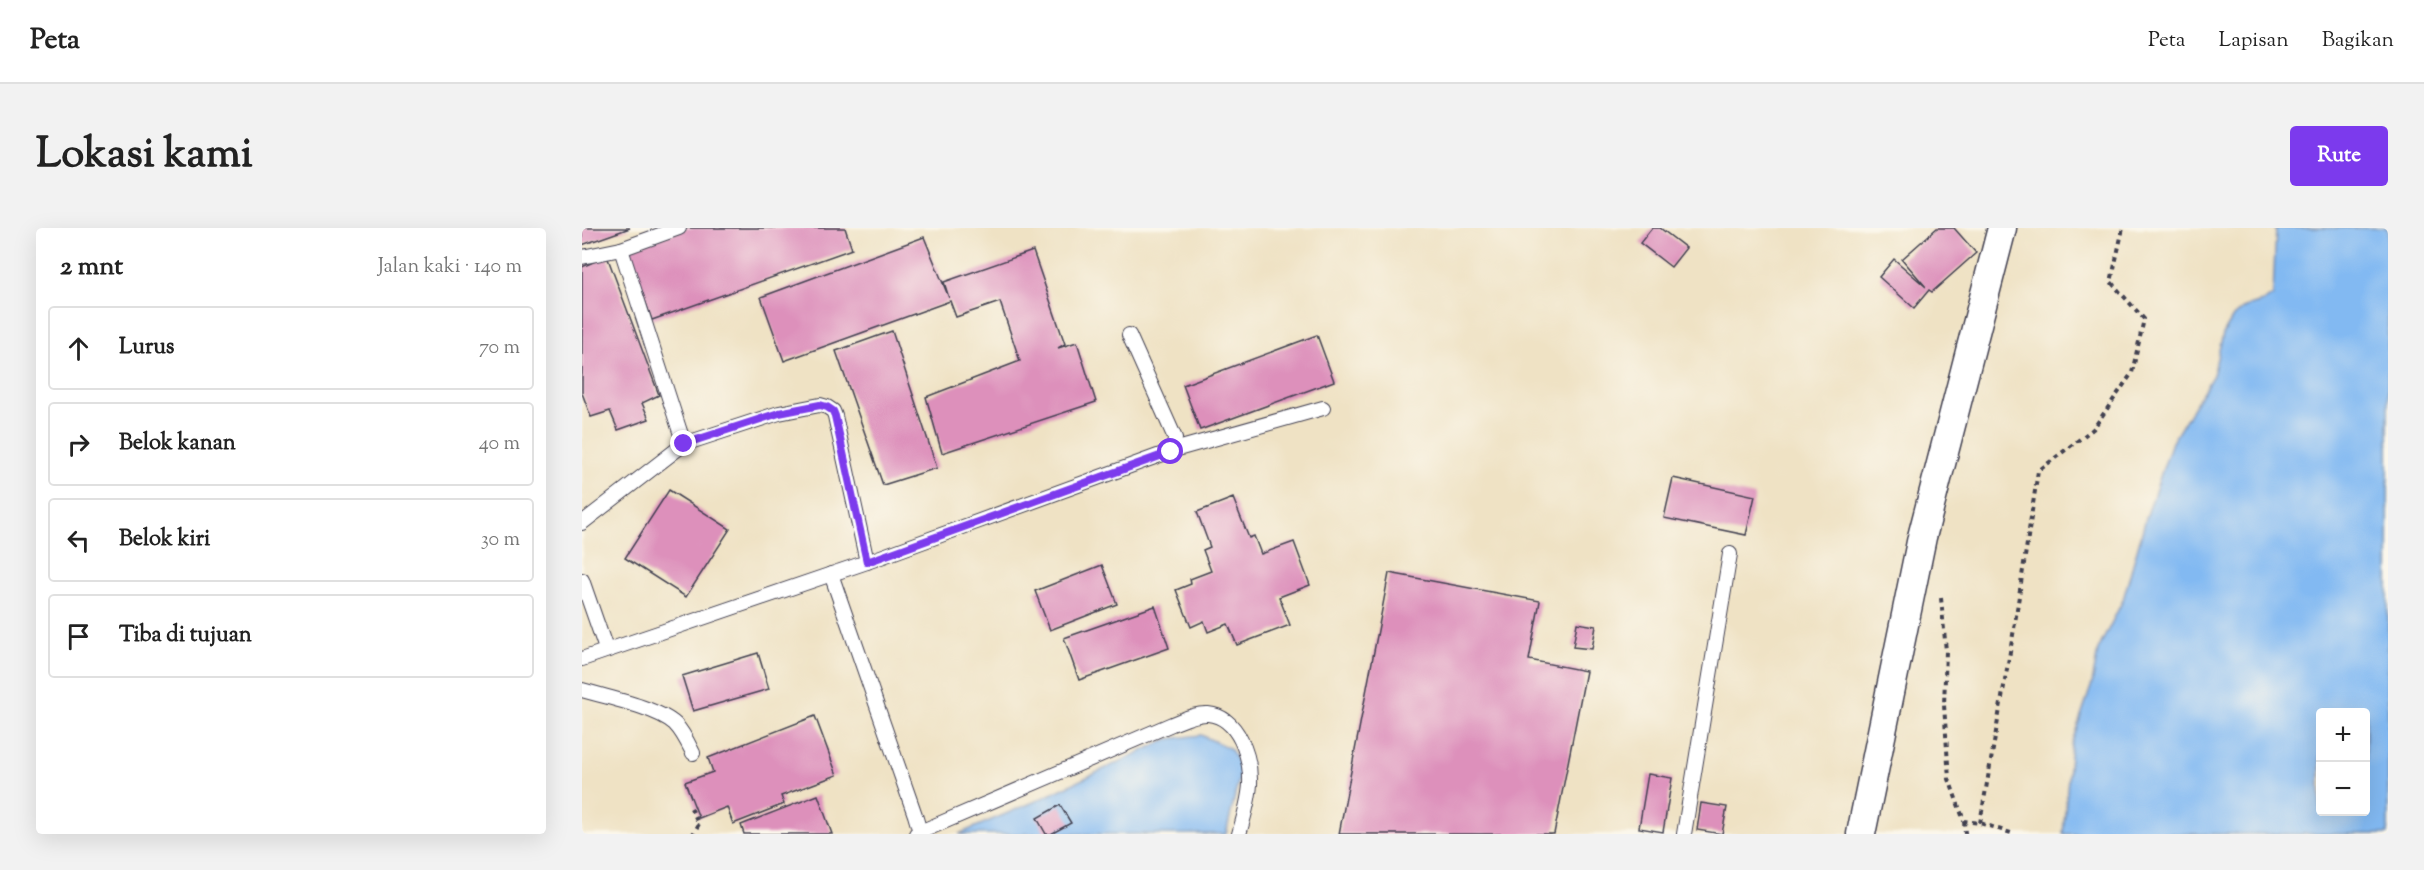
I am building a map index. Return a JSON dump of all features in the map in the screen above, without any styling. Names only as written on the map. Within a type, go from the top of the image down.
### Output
[{"type":"street","points":[[1861,834],[1922,537],[2002,228]]},
{"type":"lane","points":[[582,257],[621,249],[680,228]]},
{"type":"lane","points":[[621,249],[684,444]]},
{"type":"lane","points":[[1129,335],[1175,438],[1174,450]]},
{"type":"lane","points":[[582,523],[684,444],[779,413],[820,405],[833,411],[835,416],[867,562]]},
{"type":"lane","points":[[582,659],[867,562],[1174,450],[1323,408]]},
{"type":"lane","points":[[1684,834],[1730,554]]},
{"type":"lane","points":[[831,574],[918,833],[1172,724],[1208,714],[1232,725],[1240,738],[1247,758],[1250,782],[1247,806],[1239,834]]},
{"type":"lane","points":[[582,580],[606,649]]},
{"type":"lane","points":[[582,690],[643,708],[667,719],[681,732],[693,753]]},
{"type":"path","points":[[1980,823],[2014,629],[2038,471],[2093,429],[2132,373],[2144,319],[2112,282],[2123,228]]},
{"type":"path","points":[[1941,594],[1946,651],[1944,705],[1949,779],[1964,821],[1965,834]]},
{"type":"path","points":[[691,808],[699,824],[693,834]]},
{"type":"path","points":[[1964,821],[1980,823],[2014,834]]},
{"type":"water","points":[[2276,228],[2388,228],[2388,834],[2063,834],[2071,745],[2092,684],[2098,650],[2123,600],[2146,518],[2172,442],[2213,375],[2223,334],[2233,317],[2245,307],[2263,302],[2273,295]]},
{"type":"water","points":[[1201,735],[1231,749],[1241,770],[1226,834],[959,834],[1036,801],[1168,739]]},
{"type":"building","points":[[582,228],[630,228],[582,245]]},
{"type":"building","points":[[687,228],[845,228],[852,249],[652,320],[627,250]]},
{"type":"building","points":[[1652,228],[1660,228],[1686,248],[1671,267],[1640,243]]},
{"type":"building","points":[[1937,228],[1954,228],[1976,253],[1932,292],[1929,290],[1914,308],[1879,277],[1894,259],[1926,287],[1902,259]]},
{"type":"building","points":[[924,237],[949,298],[944,282],[1033,251],[1065,344],[1058,348],[1077,342],[1096,402],[942,453],[926,397],[1020,361],[1000,302],[956,317],[950,301],[784,361],[761,297]]},
{"type":"building","points":[[607,256],[659,395],[642,403],[649,419],[618,430],[610,411],[591,417],[582,393],[582,267]]},
{"type":"building","points":[[892,331],[937,468],[883,485],[836,351]]},
{"type":"building","points":[[1317,335],[1334,381],[1200,430],[1183,385]]},
{"type":"building","points":[[1673,478],[1755,496],[1746,535],[1664,518]]},
{"type":"building","points":[[669,490],[730,529],[686,597],[625,558]]},
{"type":"building","points":[[1233,498],[1249,538],[1254,536],[1261,554],[1294,542],[1310,585],[1279,597],[1290,625],[1237,645],[1228,624],[1208,632],[1204,621],[1191,627],[1176,590],[1191,584],[1190,579],[1211,571],[1203,550],[1210,547],[1197,512]]},
{"type":"building","points":[[1102,565],[1117,604],[1050,630],[1035,591]]},
{"type":"building","points":[[1389,573],[1540,601],[1529,660],[1586,671],[1554,834],[1339,834]]},
{"type":"building","points":[[1155,606],[1169,648],[1079,680],[1064,638]]},
{"type":"building","points":[[1577,623],[1596,626],[1592,649],[1573,647]]},
{"type":"building","points":[[758,653],[769,689],[693,711],[682,676]]},
{"type":"building","points":[[815,716],[837,775],[781,796],[784,804],[733,824],[727,807],[699,818],[685,782],[713,772],[708,758]]},
{"type":"building","points":[[1648,774],[1672,778],[1663,832],[1639,828]]},
{"type":"building","points":[[818,795],[832,834],[744,834],[741,825]]},
{"type":"building","points":[[1701,803],[1727,807],[1722,834],[1697,830]]},
{"type":"building","points":[[1060,805],[1071,823],[1051,834],[1046,834],[1037,818]]},
{"type":"route","points":[[684,444],[779,413],[820,405],[827,407],[833,411],[835,416],[867,562],[1171,452]]}]
